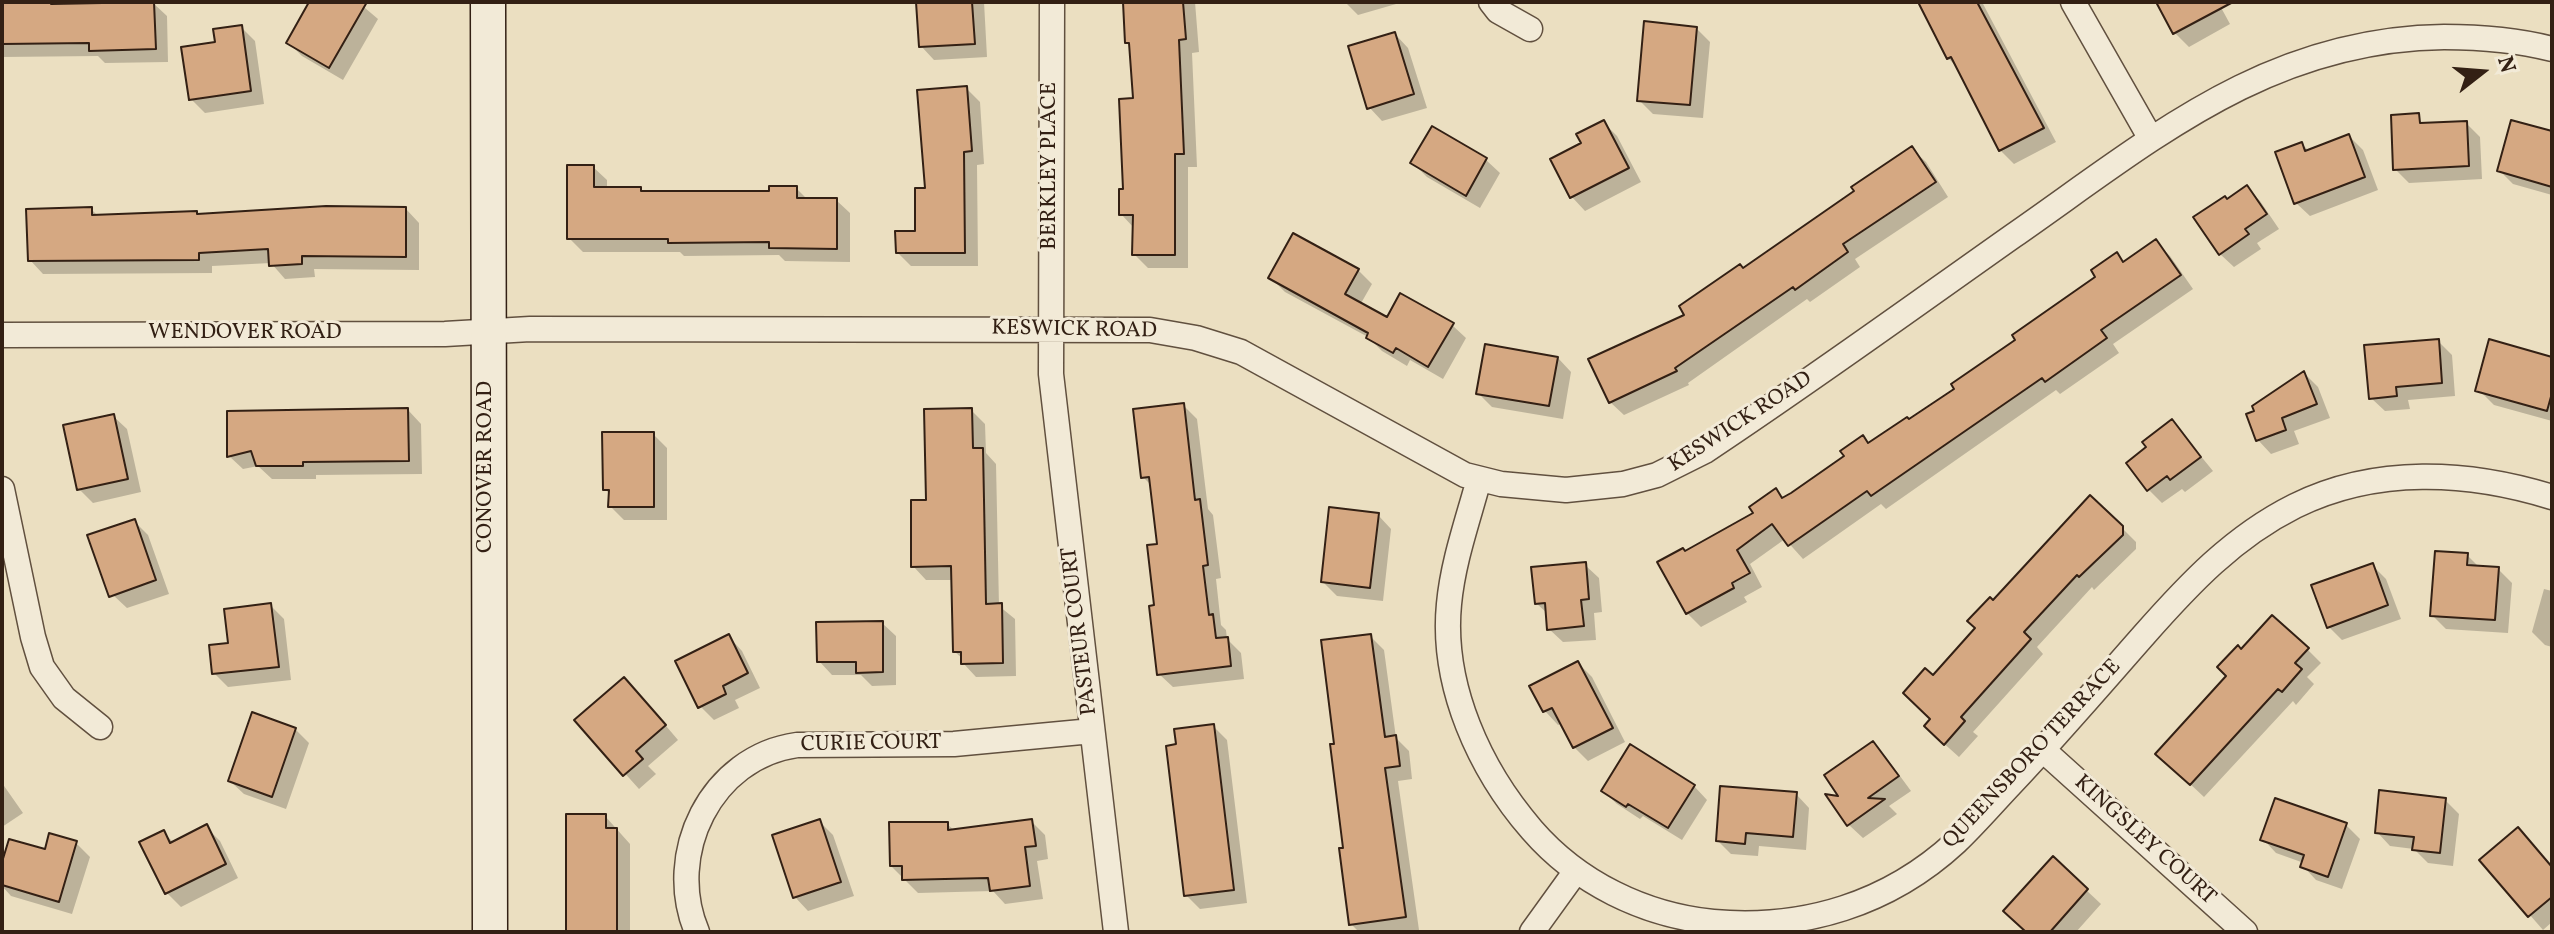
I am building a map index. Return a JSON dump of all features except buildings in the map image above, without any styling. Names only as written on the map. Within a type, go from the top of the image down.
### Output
[{"type":"street","name":"CONOVER ROAD","points":[[488,2],[490,932]]},
{"type":"street","name":"BERKLEY PLACE","points":[[1050,330],[1052,2]]},
{"type":"street","points":[[1491,2],[1505,16],[1530,29]]},
{"type":"street","points":[[2073,2],[2151,139]]},
{"type":"street","name":"KESWICK ROAD","points":[[487,332],[521,329],[1150,330],[1222,344],[1465,475],[1524,488],[1566,490],[1623,484],[1676,467],[1726,437],[2151,139],[2236,88],[2290,65],[2352,46],[2390,40],[2455,37],[2519,42],[2552,49]]},
{"type":"street","name":"PASTEUR COURT","points":[[1050,330],[1054,403],[1116,932]]},
{"type":"street","name":"WENDOVER ROAD","points":[[2,335],[487,332]]},
{"type":"street","name":"QUEENSBORO TERRACE","points":[[1479,479],[1457,555],[1449,603],[1449,643],[1471,732],[1498,785],[1544,844],[1576,871],[1619,896],[1654,911],[1692,920],[1757,924],[1810,919],[1870,900],[1922,870],[1956,842],[2043,750],[2214,560],[2253,530],[2297,505],[2339,488],[2419,476],[2458,476],[2513,485],[2552,497]]},
{"type":"street","points":[[2,489],[42,667],[64,698],[100,727]]},
{"type":"street","name":"CURIE COURT","points":[[697,932],[686,883],[692,836],[703,810],[719,788],[760,757],[797,745],[954,744],[1092,731]]},
{"type":"street","name":"KINGSLEY COURT","points":[[2043,750],[2245,932]]},
{"type":"street","points":[[1532,932],[1576,871]]}]
